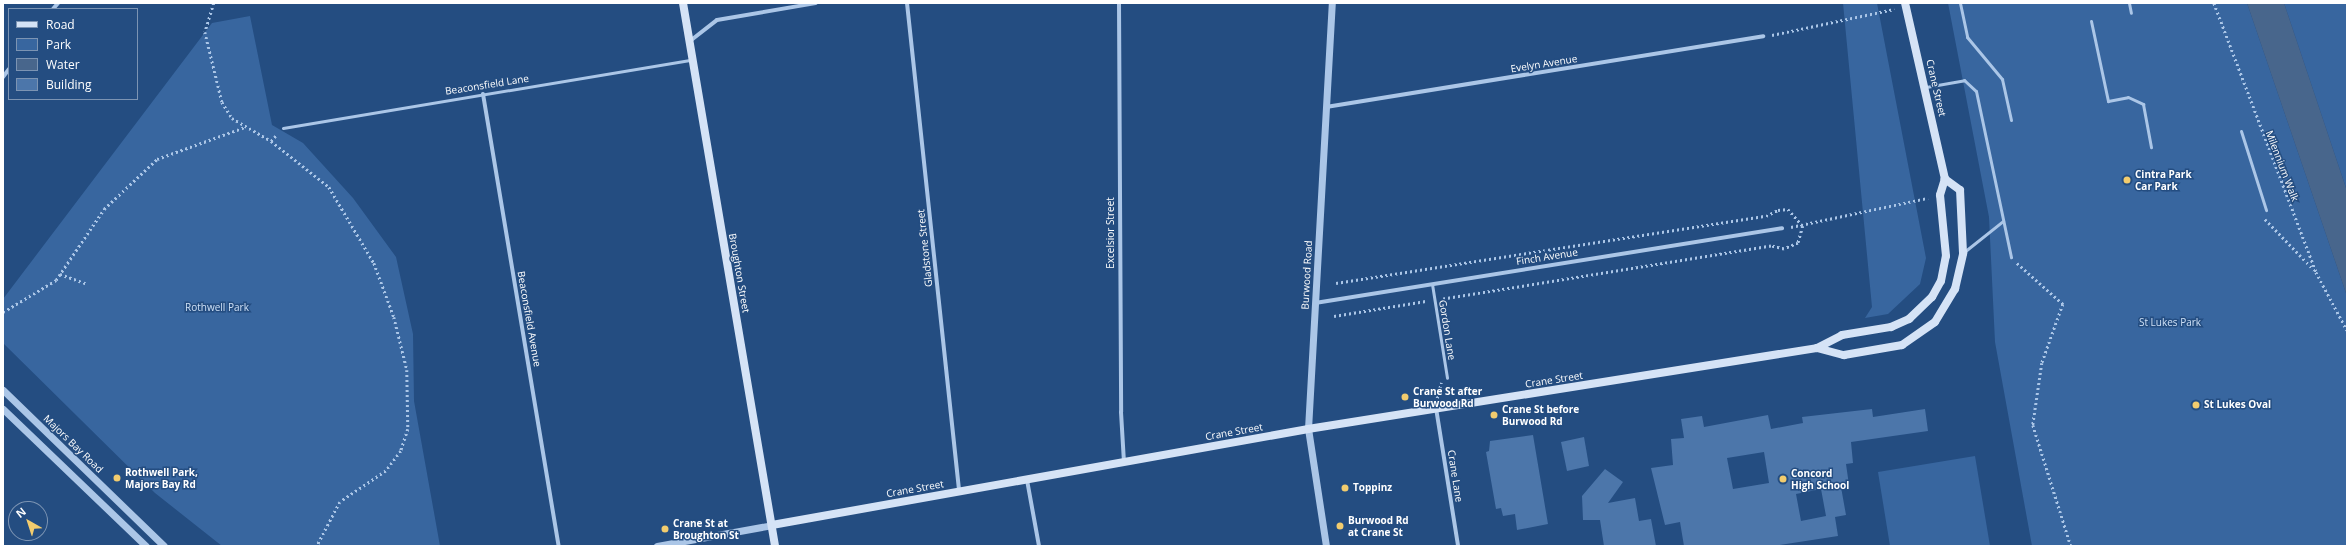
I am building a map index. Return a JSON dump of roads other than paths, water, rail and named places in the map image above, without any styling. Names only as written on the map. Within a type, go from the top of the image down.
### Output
[{"type":"main road","name":"Broughton Street","points":[[683,3],[694,59],[775,546]]},
{"type":"main road","name":"Crane Street","points":[[772,525],[1308,429],[1817,348],[1842,336],[1891,327],[1909,319],[1932,297],[1941,281],[1946,256],[1940,195],[1945,179],[1926,88],[1906,5]]},
{"type":"main road","name":"Crane Street","points":[[1817,348],[1844,355],[1902,345],[1919,335],[1935,322],[1949,300],[1960,272],[1963,253],[1960,190],[1945,179]]},
{"type":"street","points":[[690,41],[717,20],[816,3]]},
{"type":"street","name":"Gladstone Street","points":[[907,3],[960,491]]},
{"type":"street","name":"Excelsior Street","points":[[1119,3],[1120,412],[1124,462]]},
{"type":"street","name":"Burwood Road","points":[[1326,546],[1308,429],[1332,3]]},
{"type":"street","name":"Evelyn Avenue","points":[[1326,107],[1763,36]]},
{"type":"street","name":"Beaconsfield Avenue","points":[[483,94],[559,546]]},
{"type":"street","name":"Finch Avenue","points":[[1315,303],[1782,228]]},
{"type":"street","name":"Majors Bay Road","points":[[3,390],[164,546]]},
{"type":"street","name":"Crane Lane","points":[[1436,408],[1458,546]]},
{"type":"street","points":[[3,409],[146,546]]},
{"type":"street","points":[[1027,479],[1039,546]]},
{"type":"street","name":"Crane Street","points":[[657,546],[772,525]]},
{"type":"lane","points":[[1960,3],[1967,37],[2002,79],[2011,120]]},
{"type":"lane","points":[[2129,3],[2131,13]]},
{"type":"lane","points":[[2091,21],[2108,101],[2128,97],[2143,104],[2152,147]]},
{"type":"lane","name":"Beaconsfield Lane","points":[[283,128],[694,59]]},
{"type":"lane","points":[[1926,88],[1964,80],[1976,91],[2011,257]]},
{"type":"lane","points":[[2241,130],[2266,210]]},
{"type":"lane","points":[[1963,253],[2003,221]]},
{"type":"lane","name":"Gordon Lane","points":[[1432,284],[1447,378]]},
{"type":"water","points":[[2247,3],[2284,3],[2347,191],[2347,296]]},
{"type":"place","name":"Cintra Park Car Park","points":[[2127,180]]},
{"type":"place","name":"Crane St after Burwood Rd","points":[[1405,397]]},
{"type":"place","name":"St Lukes Oval","points":[[2196,405]]},
{"type":"place","name":"Crane St before Burwood Rd","points":[[1494,415]]},
{"type":"place","name":"Rothwell Park, Majors Bay Rd","points":[[117,478]]},
{"type":"place","name":"Concord High School","points":[[1783,479]]},
{"type":"place","name":"Toppinz","points":[[1345,488]]},
{"type":"place","name":"Burwood Rd at Crane St","points":[[1340,526]]},
{"type":"place","name":"Crane St at Broughton St","points":[[665,529]]},
{"type":"park label","name":"Rothwell Park","points":[[217,308]]},
{"type":"park label","name":"St Lukes Park","points":[[2170,323]]}]
